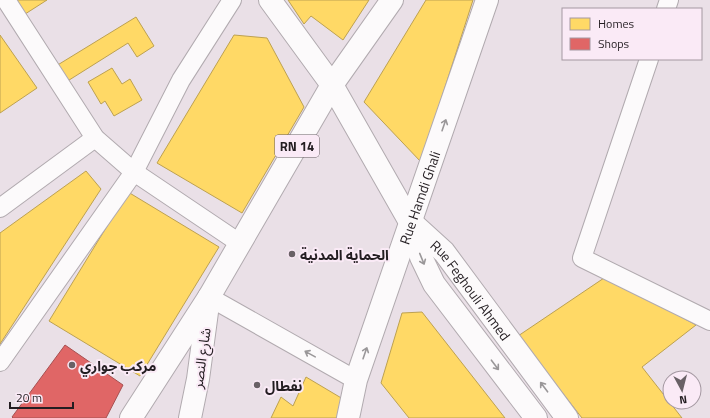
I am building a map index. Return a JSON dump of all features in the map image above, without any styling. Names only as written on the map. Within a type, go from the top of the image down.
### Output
[{"type":"main road","points":[[270,0],[332,85],[410,222]]},
{"type":"main road","name":"RN 14","points":[[131,418],[209,297],[241,244],[332,85],[392,0]]},
{"type":"main road","name":"Rue Hamdi Ghali","points":[[348,418],[356,380],[487,0]]},
{"type":"main road","name":"Rue Feghouli Ahmed","points":[[410,222],[421,257],[434,284],[536,418]]},
{"type":"main road","name":"Rue Feghouli Ahmed","points":[[410,222],[444,252],[567,418]]},
{"type":"main road","name":"شارع النصر","points":[[190,418],[198,379],[209,297]]},
{"type":"street","points":[[6,0],[95,138],[134,172],[241,244]]},
{"type":"street","points":[[0,362],[134,172],[182,80],[232,0]]},
{"type":"street","points":[[649,60],[582,258],[710,321]]},
{"type":"street","points":[[0,208],[95,138]]},
{"type":"street","points":[[209,297],[356,380]]},
{"type":"building: Homes","points":[[12,0],[47,0],[22,16]]},
{"type":"building: Homes","points":[[288,0],[369,0],[343,40],[311,16],[304,24]]},
{"type":"building: Homes","points":[[426,0],[473,0],[421,162],[364,102]]},
{"type":"building: Homes","points":[[136,17],[154,46],[137,57],[128,43],[66,82],[56,66]]},
{"type":"building: Homes","points":[[0,35],[37,88],[0,113]]},
{"type":"building: Homes","points":[[234,35],[267,38],[304,107],[242,213],[157,163]]},
{"type":"building: Homes","points":[[112,68],[122,84],[130,79],[142,100],[114,116],[105,101],[101,104],[88,82]]},
{"type":"building: Homes","points":[[86,171],[101,189],[0,344],[0,233]]},
{"type":"building: Homes","points":[[128,192],[219,247],[140,376],[49,321]]},
{"type":"building: Homes","points":[[607,276],[696,325],[642,367],[662,392],[662,410],[676,410],[682,418],[582,418],[518,336]]},
{"type":"building: Homes","points":[[422,312],[505,418],[409,418],[381,383],[402,313]]},
{"type":"building: Homes","points":[[306,377],[343,399],[337,418],[271,418],[281,397],[293,406]]},
{"type":"building: Shops","name":"مركب جواري","points":[[65,345],[123,385],[106,418],[13,418],[12,417]]},
{"type":"place","name":"الحماية المدنية","points":[[292,254]]},
{"type":"place","name":"مركب جواري","points":[[72,365]]},
{"type":"place","name":"نفطال","points":[[257,385]]}]
